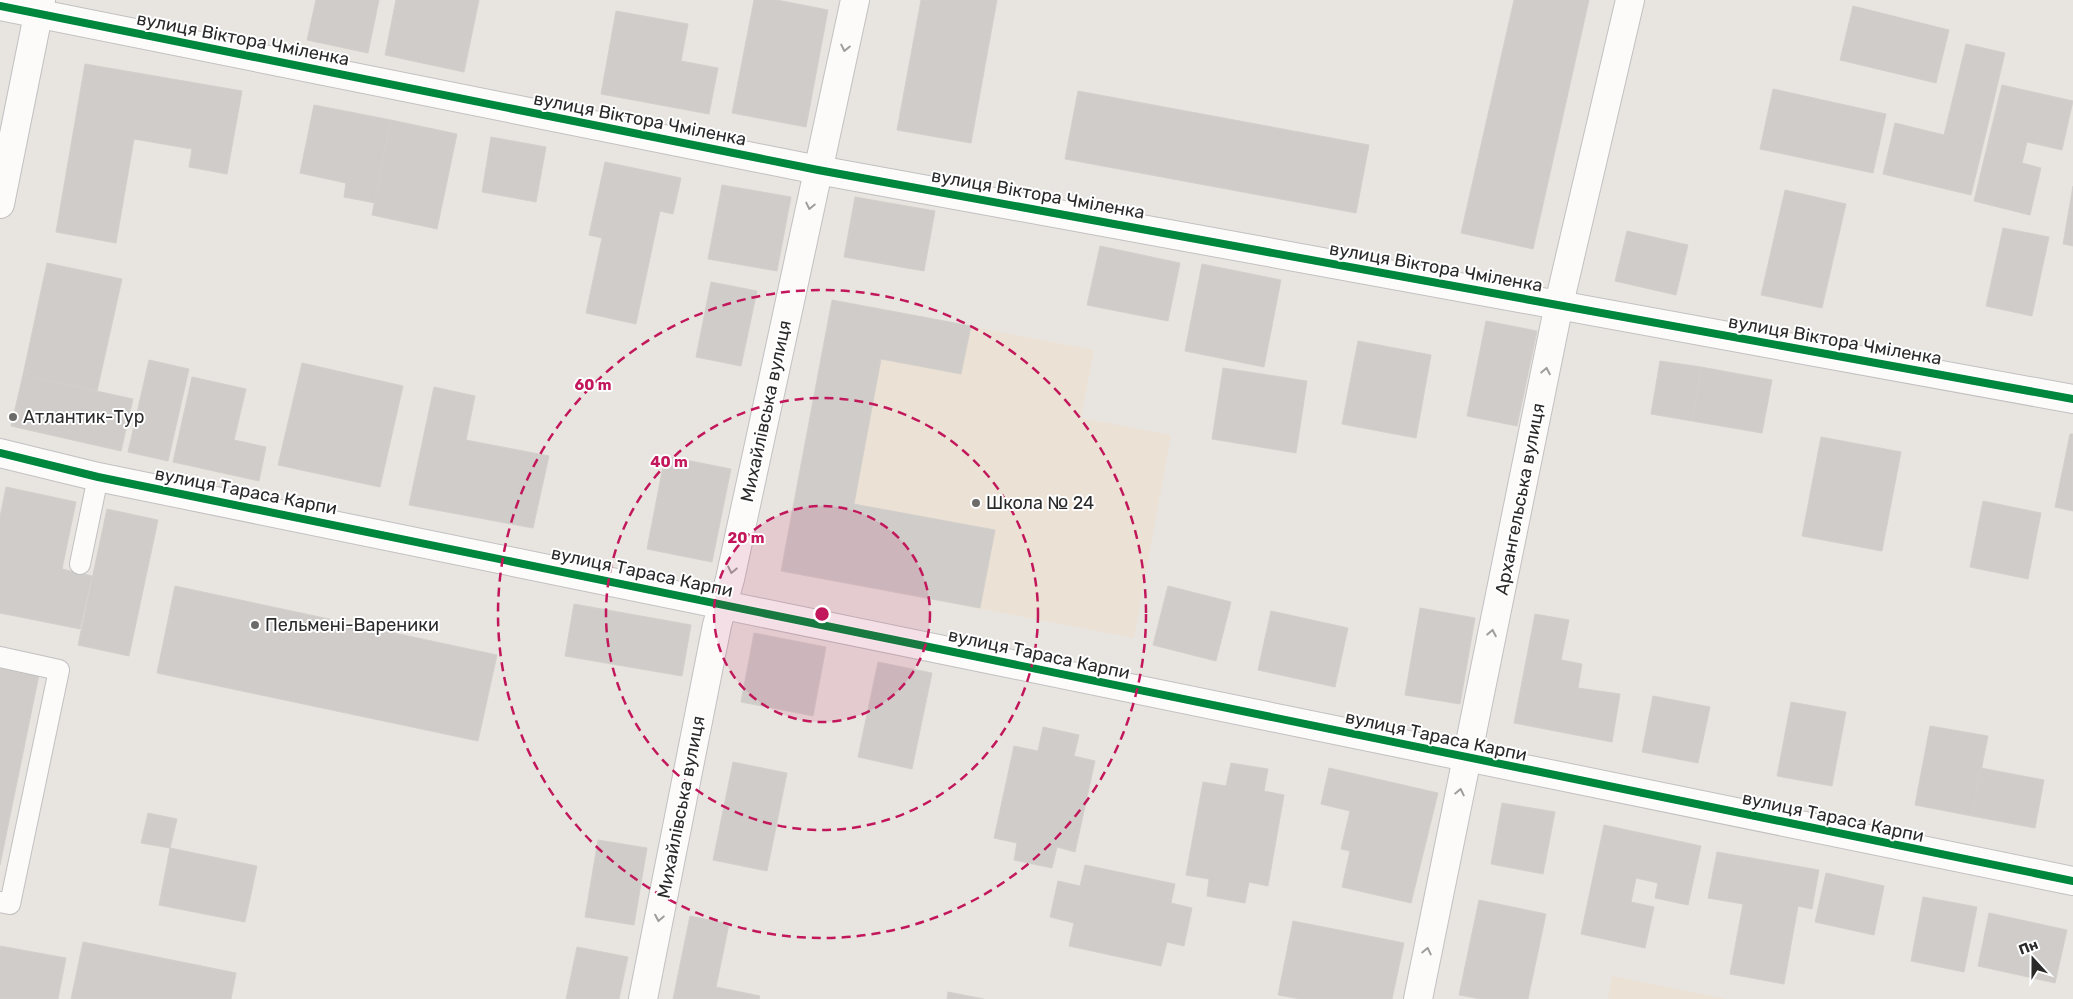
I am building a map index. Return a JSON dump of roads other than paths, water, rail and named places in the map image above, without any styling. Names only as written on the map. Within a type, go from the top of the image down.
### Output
[{"type":"street","name":"Михайлівська вулиця","points":[[644,999],[722,604],[730,579],[855,0]]},
{"type":"street","name":"Архангельська вулиця","points":[[1418,999],[1559,304],[1630,0]]},
{"type":"street","name":"вулиця Віктора Чміленка","points":[[0,6],[40,7],[818,170],[2073,399]]},
{"type":"street","points":[[0,204],[40,7]]},
{"type":"street","name":"вулиця Тараса Карпи","points":[[0,453],[98,477],[2073,881]]},
{"type":"lane","points":[[80,564],[98,477]]},
{"type":"lane","points":[[0,658],[59,670],[10,904],[0,902]]},
{"type":"place","name":"Атлантик-Тур","points":[[13,417]]},
{"type":"place","name":"Школа № 24","points":[[976,503]]},
{"type":"place","name":"Пельмені-Вареники","points":[[255,625]]}]
